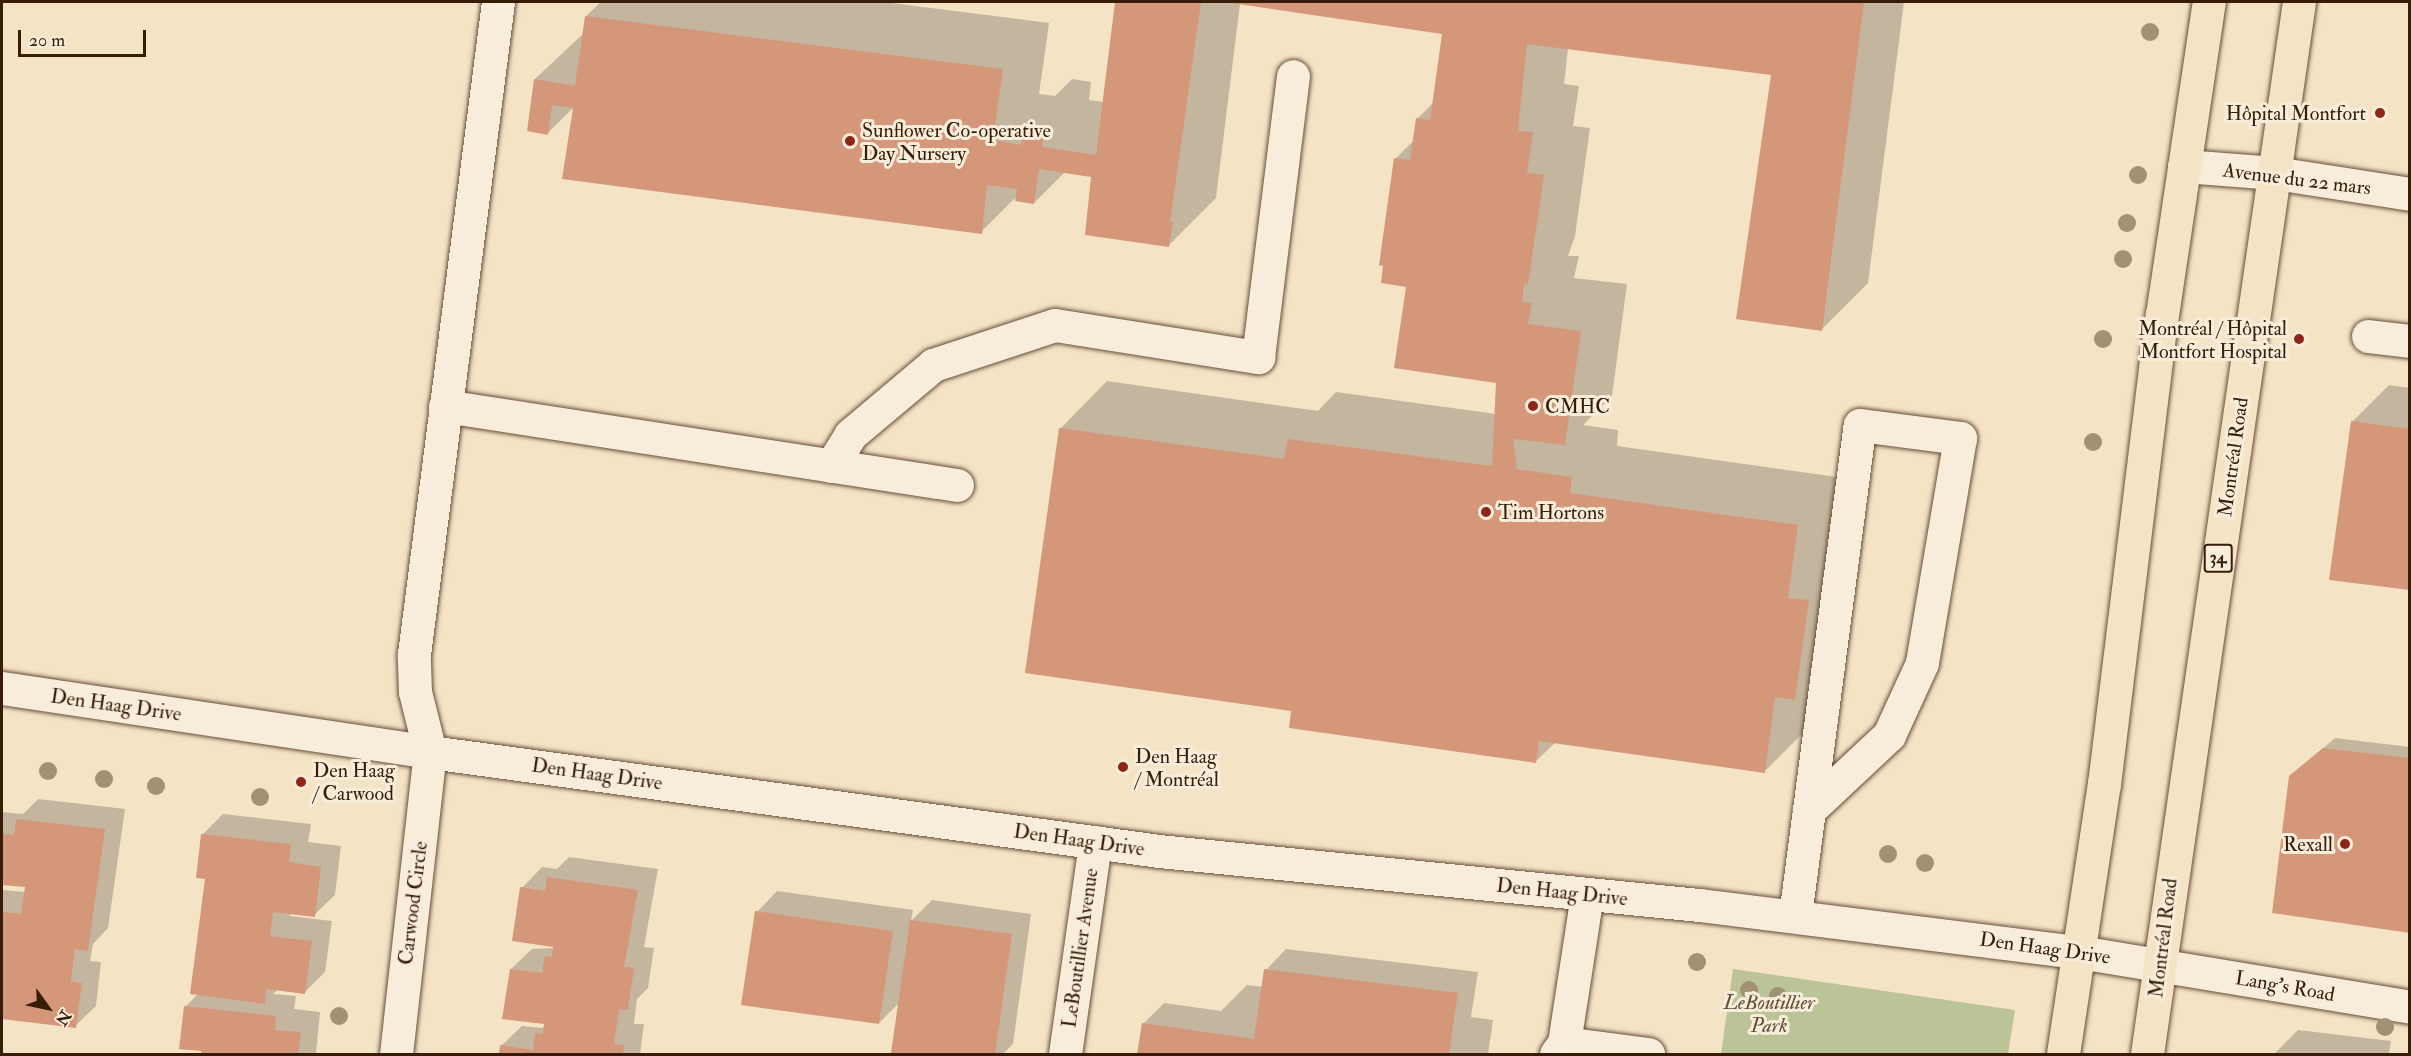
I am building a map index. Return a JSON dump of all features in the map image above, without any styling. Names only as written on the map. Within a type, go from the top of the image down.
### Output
[{"type":"main road","points":[[2063,1054],[2104,784],[2162,315],[2209,2]]},
{"type":"main road","name":"Montréal Road","points":[[2147,1054],[2299,2]]},
{"type":"street","points":[[430,752],[415,692],[414,654],[498,2]]},
{"type":"street","points":[[831,466],[850,435],[933,365],[1055,325],[1258,357],[1293,76]]},
{"type":"street","name":"Avenue du 22 mars","points":[[2184,166],[2275,173],[2409,194]]},
{"type":"street","points":[[2368,336],[2409,341]]},
{"type":"street","points":[[445,406],[957,485]]},
{"type":"street","points":[[1795,916],[1809,810],[1860,425],[1960,438],[1922,663],[1889,735],[1809,810]]},
{"type":"street","name":"Den Haag Drive","points":[[2,688],[430,752],[1095,842],[1795,916],[2160,964]]},
{"type":"street","name":"Carwood Circle","points":[[396,1054],[430,752]]},
{"type":"street","name":"LeBoutillier Avenue","points":[[1065,1054],[1095,842]]},
{"type":"street","points":[[1587,895],[1560,1049],[1648,1054]]},
{"type":"street","name":"Lang's Road","points":[[2160,964],[2409,1007]]},
{"type":"green space","name":"LeBoutillier Park","points":[[1733,969],[2015,1010],[2008,1054],[1721,1054]]},
{"type":"building","points":[[1115,2],[1201,2],[1170,222],[1173,222],[1169,247],[1085,235],[1091,177],[1039,169],[1034,204],[1015,201],[1017,189],[987,185],[982,234],[562,179],[573,108],[552,105],[548,135],[527,131],[534,79],[575,86],[585,16],[1003,69],[993,140],[1021,145],[1024,125],[1045,128],[1042,147],[1096,155]]},
{"type":"building","name":"CMHC","points":[[1225,2],[1864,2],[1822,331],[1736,319],[1771,75],[1527,44],[1518,131],[1533,132],[1527,173],[1544,175],[1528,285],[1524,284],[1522,302],[1532,303],[1528,324],[1581,331],[1565,445],[1513,439],[1517,469],[1572,477],[1570,493],[1798,525],[1788,598],[1809,600],[1795,700],[1775,697],[1765,773],[1539,741],[1536,763],[1289,728],[1291,711],[1025,673],[1059,428],[1284,459],[1288,439],[1492,466],[1496,383],[1394,368],[1406,287],[1381,283],[1383,266],[1379,265],[1394,158],[1410,160],[1416,118],[1430,120],[1442,34]]},
{"type":"building","points":[[2351,421],[2410,429],[2410,590],[2329,580]]},
{"type":"building","name":"Rexall","points":[[2323,748],[2410,758],[2410,933],[2272,913],[2289,776]]},
{"type":"building","points":[[16,819],[105,829],[88,951],[75,949],[71,981],[82,983],[76,1028],[2,1019],[2,912],[21,914],[25,887],[2,885],[2,834],[14,835]]},
{"type":"building","points":[[201,834],[291,844],[289,862],[321,867],[315,917],[273,912],[270,936],[312,941],[305,994],[266,989],[265,1004],[190,994],[205,879],[196,878]]},
{"type":"building","points":[[547,877],[638,890],[624,967],[634,968],[628,1010],[619,1009],[614,1044],[624,1045],[623,1054],[499,1054],[500,1045],[533,1050],[535,1033],[543,1034],[544,1024],[502,1019],[510,969],[542,973],[545,956],[552,957],[553,947],[512,941],[520,887],[545,891]]},
{"type":"building","points":[[755,911],[893,931],[879,1024],[741,1005]]},
{"type":"building","points":[[910,920],[1012,934],[995,1054],[891,1053]]},
{"type":"building","points":[[1264,969],[1458,993],[1449,1054],[1137,1054],[1142,1023],[1254,1039]]},
{"type":"building","points":[[184,1006],[276,1016],[275,1030],[301,1032],[298,1054],[201,1054],[201,1051],[179,1049]]},
{"type":"place","name":"Hôpital Montfort","points":[[2380,113]]},
{"type":"place","name":"Sunflower Co-operative Day Nursery","points":[[850,141]]},
{"type":"place","name":"Montréal / Hôpital Montfort Hospital","points":[[2299,339]]},
{"type":"place","name":"CMHC","points":[[1533,406]]},
{"type":"place","name":"Tim Hortons","points":[[1486,512]]},
{"type":"place","name":"Den Haag / Montréal","points":[[1123,767]]},
{"type":"place","name":"Den Haag / Carwood","points":[[301,782]]},
{"type":"place","name":"Rexall","points":[[2345,844]]}]
